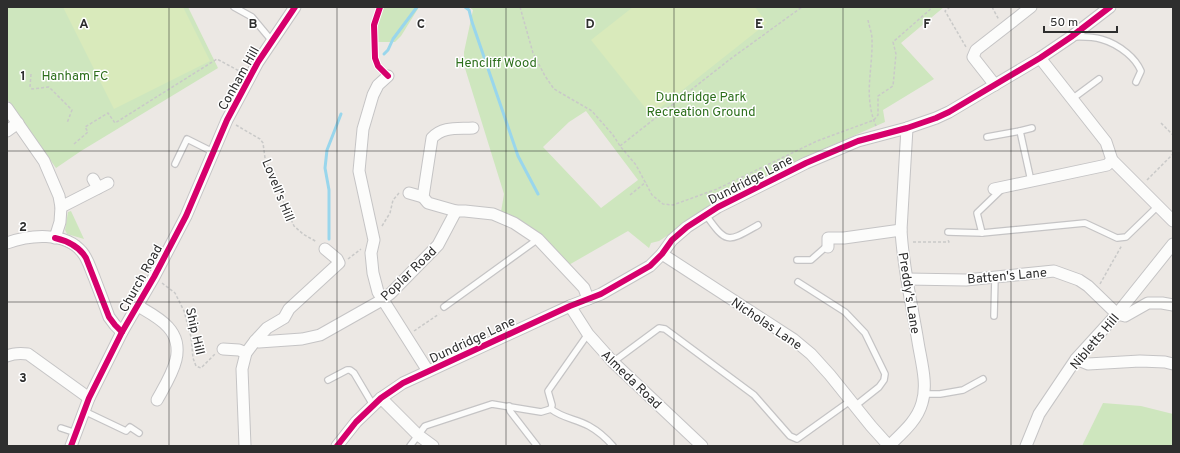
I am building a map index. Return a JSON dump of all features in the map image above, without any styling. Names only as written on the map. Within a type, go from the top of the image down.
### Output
[{"type":"street","name":"Conham Hill","points":[[227,120],[250,76],[295,7]]},
{"type":"street","points":[[995,85],[973,57],[976,50],[1031,7]]},
{"type":"street","name":"Dundridge Lane","points":[[337,446],[356,422],[377,401],[403,383],[570,306],[601,294],[650,266],[662,254],[672,240],[687,227],[718,207],[806,163],[858,141],[907,128],[949,112],[1040,58],[1071,37],[1110,7]]},
{"type":"street","points":[[1040,58],[1106,142],[1112,160],[1173,220]]},
{"type":"street","points":[[388,76],[378,85],[373,95],[363,129],[358,171],[374,240],[371,253],[373,273],[378,292],[428,371]]},
{"type":"street","points":[[7,108],[44,161],[59,196],[61,207],[60,222],[55,238]]},
{"type":"street","name":"Church Road","points":[[71,446],[89,398],[122,332],[154,277],[186,216],[227,120]]},
{"type":"street","points":[[7,131],[18,123]]},
{"type":"street","points":[[423,197],[432,138],[437,132],[444,129],[474,128]]},
{"type":"street","name":"Preddy's Lane","points":[[889,446],[915,420],[924,394],[923,372],[901,242],[907,128]]},
{"type":"street","points":[[1000,187],[1107,165],[1112,160]]},
{"type":"street","points":[[61,207],[99,183]]},
{"type":"street","points":[[408,193],[423,197],[428,203],[456,211],[492,214],[514,223],[538,240],[584,288],[588,299]]},
{"type":"street","name":"Poplar Road","points":[[255,341],[302,339],[320,335],[382,300],[392,293],[438,245],[456,211]]},
{"type":"street","points":[[828,240],[901,230]]},
{"type":"street","points":[[7,244],[20,239],[42,237],[66,240],[79,248],[86,258],[109,317],[122,332]]},
{"type":"street","name":"Nibletts Hill","points":[[1026,446],[1039,414],[1076,359],[1117,314],[1173,244]]},
{"type":"street","points":[[246,446],[242,369],[246,353],[267,328],[284,318],[289,309],[338,261],[325,249]]},
{"type":"street","name":"Nicholas Lane","points":[[662,254],[793,339],[811,354],[889,446]]},
{"type":"street","name":"Batten's Lane","points":[[907,279],[966,280],[1054,271],[1079,280],[1117,314]]},
{"type":"street","points":[[1117,314],[1125,316],[1148,304],[1162,303],[1173,305]]},
{"type":"street","points":[[138,306],[169,327],[177,343],[178,349],[175,365],[157,400]]},
{"type":"street","name":"Almeda Road","points":[[570,306],[588,334],[613,362],[702,446]]},
{"type":"street","points":[[222,349],[239,350],[246,353]]},
{"type":"street","points":[[7,356],[21,353],[28,354],[89,398]]},
{"type":"street","points":[[1076,359],[1088,364],[1140,361],[1165,362],[1173,364]]},
{"type":"street","points":[[377,401],[433,446]]},
{"type":"lane","points":[[234,7],[252,16],[272,42]]},
{"type":"lane","points":[[1071,37],[1094,37],[1106,40],[1119,46],[1138,65],[1141,71],[1136,82]]},
{"type":"lane","points":[[1072,99],[1099,79]]},
{"type":"lane","points":[[987,137],[1032,128]]},
{"type":"lane","points":[[1020,131],[1031,181]]},
{"type":"lane","points":[[176,164],[187,139],[214,152]]},
{"type":"lane","points":[[982,233],[977,212],[1000,187]]},
{"type":"lane","points":[[948,232],[982,233],[1085,223],[1117,238],[1126,237],[1158,206]]},
{"type":"lane","points":[[706,215],[721,235],[727,238],[736,237],[758,225]]},
{"type":"lane","points":[[444,307],[538,240]]},
{"type":"lane","points":[[797,260],[811,260],[828,240]]},
{"type":"lane","points":[[994,316],[995,277]]},
{"type":"lane","points":[[613,362],[659,328],[665,329],[754,395],[790,436],[797,439],[879,387],[884,380],[885,374],[866,334],[845,312],[798,282]]},
{"type":"lane","points":[[551,409],[552,405],[548,391],[588,334]]},
{"type":"lane","points":[[328,380],[347,370],[350,370],[377,401]]},
{"type":"lane","points":[[924,394],[940,394],[963,390],[983,379]]},
{"type":"lane","points":[[410,446],[425,426],[492,404],[541,412],[551,409]]},
{"type":"lane","points":[[509,406],[510,411],[536,446]]},
{"type":"lane","points":[[551,409],[557,413],[589,426],[604,436],[613,446]]},
{"type":"lane","points":[[84,411],[126,431],[130,427],[139,433]]},
{"type":"lane","points":[[61,428],[76,433]]},
{"type":"path","points":[[380,7],[374,25],[375,58],[378,66],[388,76]]},
{"type":"path","points":[[520,7],[533,53],[545,76],[554,89],[592,111],[636,165],[652,195],[663,204],[673,205],[717,189],[817,141],[874,120],[878,115],[878,96],[893,86],[896,54],[893,42],[932,7]]},
{"type":"path","points":[[620,146],[729,60],[802,7]]},
{"type":"path","points":[[945,11],[950,7]]},
{"type":"path","points":[[992,7],[1004,28]]},
{"type":"path","points":[[943,8],[973,57]]},
{"type":"path","points":[[868,20],[872,37],[868,87],[870,106],[879,136]]},
{"type":"path","points":[[74,144],[88,132],[85,127],[108,113],[115,123],[218,59],[250,76]]},
{"type":"path","points":[[30,74],[30,87],[32,90],[49,87],[72,110],[67,123]]},
{"type":"path","points":[[1161,123],[1173,135]]},
{"type":"path","points":[[1140,187],[1173,154]]},
{"type":"path","points":[[630,195],[646,182]]},
{"type":"path","points":[[382,225],[390,212],[393,200],[397,194],[401,192],[408,193]]},
{"type":"path","points":[[901,242],[948,242],[948,232]]},
{"type":"path","points":[[1095,293],[1126,237]]},
{"type":"path","points":[[338,261],[345,261],[374,240]]},
{"type":"path","points":[[406,336],[438,315],[444,307]]},
{"type":"green space","name":"Hanham FC","points":[[7,7],[188,7],[218,68],[81,151],[56,168],[7,99]]},
{"type":"green space","points":[[63,7],[183,7],[210,61],[114,109]]},
{"type":"green space","points":[[382,7],[419,7],[401,36],[395,42],[377,42],[375,30]]},
{"type":"green space","name":"Dundridge Park Recreation Ground","points":[[469,7],[944,7],[901,43],[934,79],[883,110],[885,122],[803,158],[710,208],[659,241],[651,243],[649,248],[628,231],[567,266],[501,212],[504,194],[464,65],[464,52],[473,10]],"holes":[[[586,111],[638,180],[601,208],[543,147],[569,122]]]},
{"type":"green space","points":[[633,7],[755,7],[767,23],[651,115],[591,40]]},
{"type":"green space","points":[[71,211],[84,239],[67,234],[65,230],[68,212]]},
{"type":"green space","points":[[1103,403],[1141,406],[1173,414],[1173,446],[1082,446]]},
{"type":"waterway","points":[[384,54],[388,50],[393,39],[417,7]]},
{"type":"waterway","points":[[465,7],[469,10],[518,156],[538,194]]},
{"type":"waterway","points":[[329,239],[329,190],[325,168],[327,150],[341,114]]},
{"type":"cycle path","points":[[71,446],[89,398],[122,332],[154,277],[186,216],[227,120],[258,62],[295,7]]},
{"type":"cycle path","points":[[380,7],[374,25],[375,58],[378,66],[388,76]]},
{"type":"cycle path","points":[[337,446],[356,422],[381,398],[403,383],[570,306],[601,294],[650,266],[662,254],[672,240],[687,227],[718,207],[806,163],[858,141],[907,128],[949,112],[1040,58],[1071,37],[1110,7]]},
{"type":"cycle path","points":[[55,238],[73,245],[80,250],[86,258],[109,317],[122,332]]},
{"type":"park label","name":"Hencliff Wood","points":[[496,62]]}]
